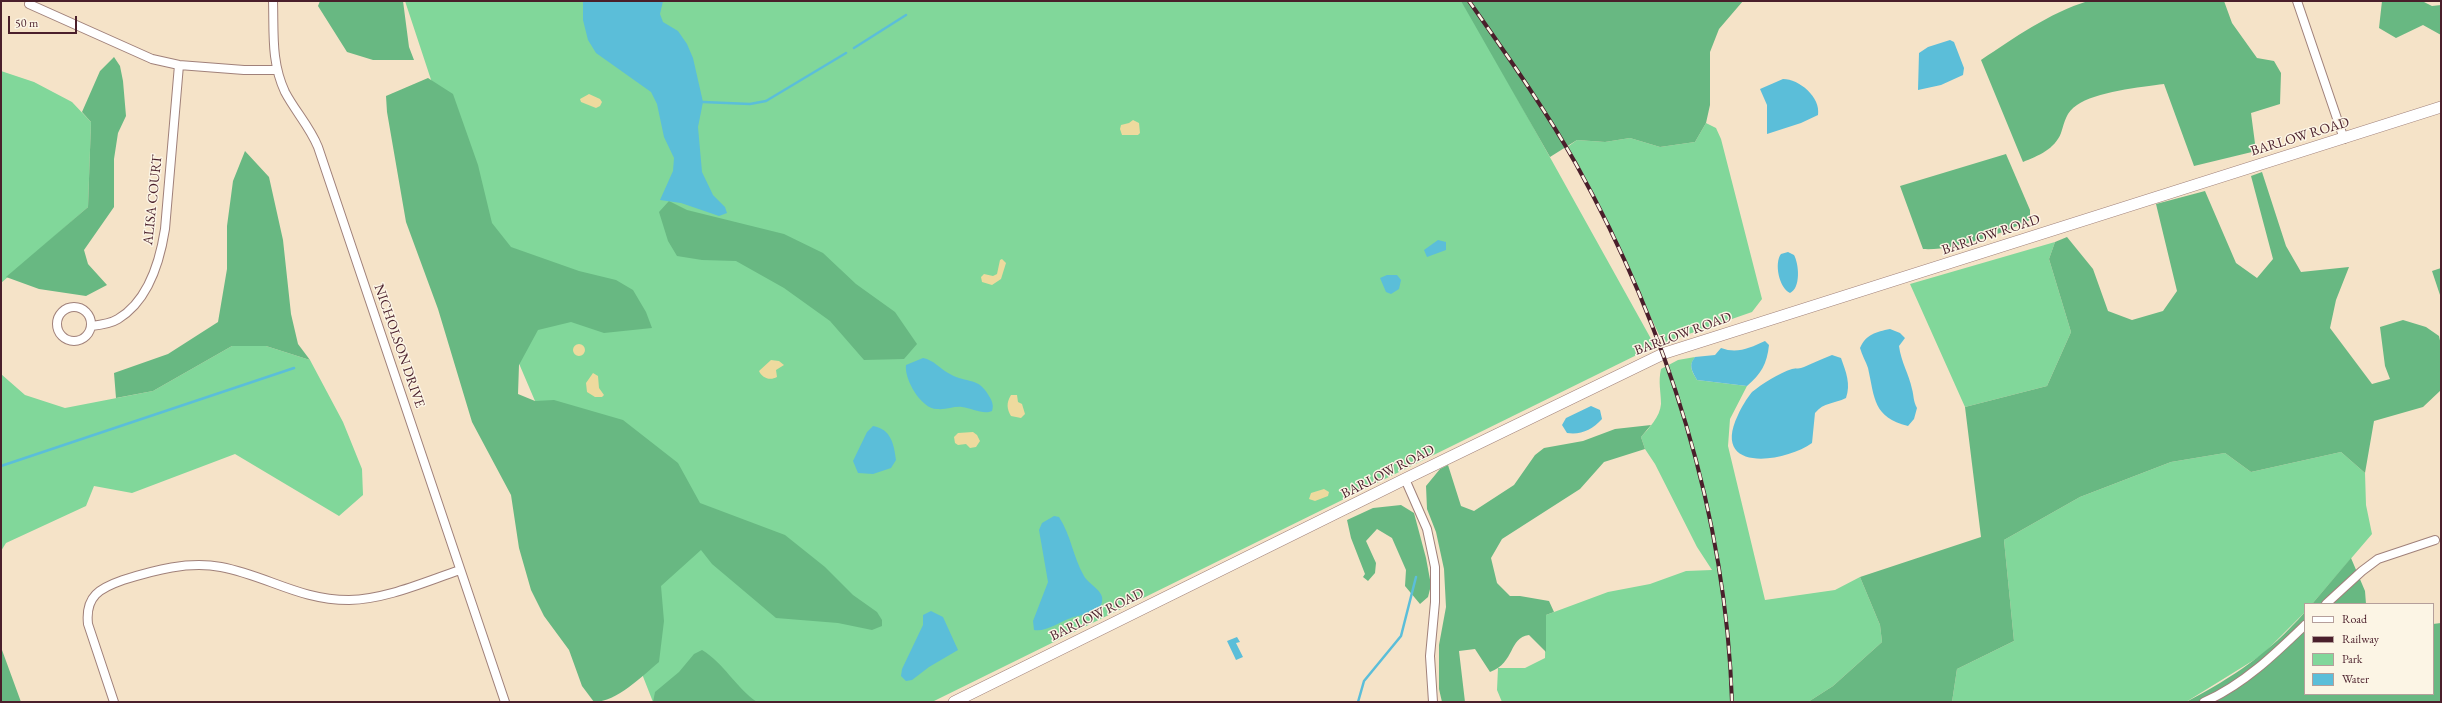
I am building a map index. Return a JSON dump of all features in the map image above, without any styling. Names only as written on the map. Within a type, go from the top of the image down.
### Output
[{"type":"street","name":"NICHOLSON DRIVE","points":[[273,1],[272,42],[277,70],[286,94],[306,123],[318,148],[505,702]]},
{"type":"street","points":[[2297,1],[2344,139]]},
{"type":"street","points":[[29,4],[135,52],[179,65],[244,70],[277,70]]},
{"type":"street","name":"ALISA COURT","points":[[91,326],[118,319],[132,307],[150,281],[161,255],[165,229],[179,65]]},
{"type":"street","name":"BARLOW ROAD","points":[[954,702],[1405,479],[1671,351],[2344,139],[2441,107]]},
{"type":"street","points":[[76,307],[89,315],[91,326],[86,336],[81,339],[70,340],[60,334],[57,323],[61,313],[76,307]]},
{"type":"street","points":[[1405,479],[1427,529],[1435,567],[1436,602],[1430,656],[1434,702]]},
{"type":"street","points":[[2327,603],[2362,571],[2378,559],[2435,540]]},
{"type":"street","points":[[114,702],[88,624],[87,614],[92,599],[98,592],[110,585],[154,570],[182,566],[209,566],[243,573],[306,596],[324,599],[350,600],[391,593],[460,570]]},
{"type":"street","points":[[2204,702],[2240,681],[2276,654],[2304,626]]},
{"type":"green space","points":[[320,1],[403,1],[409,47],[414,60],[373,60],[347,52],[318,6]]},
{"type":"green space","points":[[405,1],[1463,1],[1655,346],[932,702],[653,702],[535,401],[447,195],[441,110]]},
{"type":"green space","points":[[1461,1],[1743,1],[1719,29],[1710,52],[1710,105],[1706,123],[1695,142],[1660,147],[1630,138],[1605,142],[1577,140],[1550,157]]},
{"type":"green space","points":[[2088,1],[2224,1],[2232,23],[2257,58],[2274,61],[2281,73],[2280,104],[2251,113],[2256,151],[2194,166],[2164,84],[2106,93],[2085,100],[2070,111],[2058,139],[2050,148],[2023,162],[1981,60],[2046,19],[2059,12]]},
{"type":"green space","points":[[2382,1],[2422,1],[2432,6],[2441,5],[2441,35],[2423,25],[2396,38],[2379,28]]},
{"type":"green space","points":[[114,57],[120,66],[126,116],[118,133],[114,159],[114,207],[84,250],[88,264],[107,285],[86,296],[39,289],[6,277],[88,207],[91,122],[82,112],[100,71]]},
{"type":"green space","points":[[1,71],[34,82],[72,102],[91,122],[88,207],[1,283]]},
{"type":"green space","points":[[428,78],[453,94],[478,165],[492,223],[511,247],[579,271],[616,280],[633,290],[646,312],[652,328],[604,333],[571,322],[538,330],[519,365],[518,394],[535,401],[554,400],[623,420],[678,463],[700,503],[785,535],[825,567],[853,595],[877,612],[882,620],[882,626],[872,630],[838,623],[776,618],[712,564],[701,550],[661,586],[664,621],[659,662],[620,693],[603,701],[594,702],[582,686],[569,650],[544,616],[531,590],[519,548],[511,495],[472,422],[438,309],[406,222],[387,112],[386,96]]},
{"type":"green space","points":[[1706,123],[1716,128],[1721,139],[1762,299],[1752,312],[1663,343],[1597,204],[1566,148],[1577,140],[1605,142],[1630,138],[1660,147],[1695,142]]},
{"type":"green space","points":[[245,151],[269,177],[283,240],[291,314],[298,344],[310,360],[266,346],[232,346],[153,391],[116,398],[114,373],[168,354],[218,322],[227,269],[227,226],[233,181]]},
{"type":"green space","points":[[2006,154],[2030,210],[2030,220],[2006,231],[1963,244],[1935,249],[1923,249],[1900,186]]},
{"type":"green space","points":[[2262,172],[2286,246],[2301,272],[2349,267],[2336,300],[2330,328],[2372,384],[2390,379],[2385,366],[2380,327],[2403,320],[2426,327],[2439,336],[2441,345],[2441,390],[2423,407],[2374,421],[2365,473],[2341,452],[2251,472],[2225,453],[2171,462],[2080,497],[2004,540],[2014,641],[1957,669],[1952,702],[1808,702],[1833,686],[1882,642],[1880,625],[1860,577],[1981,537],[1965,407],[2047,386],[2071,332],[2049,259],[2055,242],[2067,237],[2093,269],[2108,311],[2132,320],[2163,311],[2177,291],[2156,204],[2205,191],[2236,263],[2257,278],[2273,259],[2251,176]]},
{"type":"green space","points":[[669,201],[687,210],[784,234],[823,253],[856,284],[895,312],[917,344],[904,359],[864,360],[830,321],[784,288],[736,261],[702,260],[677,256],[668,241],[659,212]]},
{"type":"green space","points":[[2055,242],[2049,259],[2071,332],[2047,386],[1965,407],[1910,284]]},
{"type":"green space","points":[[2441,268],[2441,298],[2432,271]]},
{"type":"green space","points":[[232,346],[266,346],[310,360],[343,422],[362,469],[363,495],[339,516],[235,454],[132,493],[94,486],[86,506],[6,543],[1,551],[1,374],[25,395],[65,408],[153,391]]},
{"type":"green space","points":[[1695,357],[1691,366],[1697,380],[1747,386],[1730,419],[1728,446],[1765,600],[1835,590],[1860,577],[1880,625],[1882,642],[1833,686],[1808,702],[1502,702],[1497,690],[1498,668],[1525,668],[1545,658],[1546,615],[1608,592],[1650,584],[1686,571],[1712,570],[1697,547],[1655,464],[1645,449],[1641,437],[1654,422],[1659,413],[1661,404],[1661,369],[1678,360]]},
{"type":"green space","points":[[1651,425],[1641,437],[1645,449],[1604,462],[1580,489],[1502,539],[1491,558],[1497,583],[1510,596],[1520,596],[1549,601],[1554,612],[1546,615],[1546,652],[1529,635],[1522,637],[1514,645],[1504,662],[1498,668],[1490,672],[1475,649],[1459,651],[1465,702],[1442,702],[1439,689],[1439,645],[1446,607],[1444,569],[1436,532],[1427,509],[1426,486],[1440,469],[1448,465],[1461,506],[1474,511],[1514,485],[1535,455],[1544,448],[1583,441],[1615,429]]},
{"type":"green space","points":[[2341,452],[2365,473],[2366,505],[2372,534],[2313,603],[2304,603],[2304,613],[2262,655],[2186,702],[1952,702],[1957,669],[2014,641],[2004,540],[2080,497],[2171,462],[2225,453],[2251,472]]},
{"type":"green space","points":[[1401,505],[1414,513],[1426,558],[1431,585],[1428,597],[1420,604],[1405,586],[1406,570],[1392,538],[1377,529],[1366,541],[1376,563],[1375,573],[1368,581],[1363,577],[1365,574],[1351,538],[1347,520],[1373,508]]},
{"type":"green space","points":[[2351,558],[2365,591],[2366,603],[2313,603]]},
{"type":"green space","points":[[2304,613],[2304,695],[2434,695],[2434,624],[2441,623],[2441,702],[2186,702],[2220,683],[2250,663],[2291,627]]},
{"type":"green space","points":[[1,647],[2,650],[21,702],[1,702]]},
{"type":"green space","points":[[702,650],[710,655],[743,690],[757,702],[653,702],[655,692],[679,672],[694,654]]},
{"type":"sand","points":[[589,94],[600,99],[602,102],[600,106],[596,108],[581,102],[580,99]]},
{"type":"sand","points":[[1133,120],[1139,123],[1140,133],[1138,135],[1122,135],[1120,129],[1121,125],[1129,123]]},
{"type":"sand","points":[[1002,259],[1006,263],[1001,279],[992,285],[982,282],[981,277],[984,274],[993,276],[997,274],[1000,260]]},
{"type":"sand","points":[[577,344],[581,344],[585,350],[581,356],[577,356],[573,352],[573,348]]},
{"type":"sand","points":[[771,360],[779,361],[784,365],[776,370],[777,377],[769,379],[762,375],[759,371]]},
{"type":"sand","points":[[593,373],[598,376],[599,388],[604,395],[602,397],[595,397],[587,392],[586,383]]},
{"type":"sand","points":[[1011,395],[1017,395],[1018,402],[1022,404],[1025,414],[1021,418],[1011,416],[1008,403]]},
{"type":"sand","points":[[973,432],[977,435],[980,441],[976,447],[970,448],[966,444],[958,445],[955,443],[954,437],[958,433]]},
{"type":"sand","points":[[1324,489],[1329,492],[1328,496],[1315,501],[1309,499],[1311,493]]},
{"type":"water","points":[[583,1],[663,1],[660,14],[663,22],[678,31],[687,44],[693,58],[703,102],[698,127],[702,172],[713,195],[725,207],[727,213],[719,216],[681,203],[660,200],[673,171],[674,158],[664,137],[657,104],[651,92],[596,53],[588,40],[583,20]]},
{"type":"water","points":[[1950,40],[1954,42],[1964,68],[1963,75],[1941,85],[1918,90],[1919,53],[1928,47]]},
{"type":"water","points":[[1783,79],[1796,82],[1808,90],[1816,102],[1818,115],[1801,123],[1767,134],[1767,105],[1760,89]]},
{"type":"water","points":[[1438,240],[1446,242],[1446,250],[1427,257],[1424,250]]},
{"type":"water","points":[[1788,252],[1794,255],[1798,270],[1796,286],[1790,293],[1780,281],[1778,269],[1781,254]]},
{"type":"water","points":[[1387,275],[1397,275],[1401,280],[1399,289],[1391,294],[1386,292],[1380,278]]},
{"type":"water","points":[[1890,329],[1900,333],[1905,338],[1899,346],[1917,408],[1914,419],[1908,426],[1888,418],[1882,412],[1875,398],[1868,368],[1860,348],[1862,343],[1872,334]]},
{"type":"water","points":[[1765,341],[1769,345],[1765,363],[1760,373],[1747,386],[1697,380],[1692,371],[1691,365],[1695,357],[1715,355],[1721,348],[1727,350],[1738,350],[1754,346]]},
{"type":"water","points":[[1832,355],[1841,358],[1845,368],[1848,388],[1846,398],[1818,409],[1815,413],[1812,443],[1800,450],[1769,458],[1754,458],[1742,455],[1734,447],[1732,434],[1739,412],[1752,392],[1782,373],[1792,369],[1802,368]]},
{"type":"water","points":[[923,358],[956,377],[972,381],[981,386],[991,400],[993,405],[992,411],[981,412],[959,407],[937,409],[931,408],[925,404],[915,392],[906,371],[906,365]]},
{"type":"water","points":[[1591,406],[1600,410],[1602,419],[1586,431],[1567,433],[1562,425],[1566,418]]},
{"type":"water","points":[[873,426],[884,430],[888,434],[893,443],[896,460],[891,468],[873,474],[858,473],[853,461],[867,432]]},
{"type":"water","points":[[1054,516],[1059,517],[1063,524],[1080,569],[1086,579],[1099,591],[1102,602],[1093,612],[1071,618],[1044,630],[1034,630],[1033,621],[1048,582],[1039,530],[1042,523]]},
{"type":"water","points":[[931,611],[943,617],[958,650],[929,667],[912,680],[906,681],[901,676],[902,669],[923,625],[923,615]]},
{"type":"water","points":[[1237,637],[1240,642],[1236,643],[1243,657],[1236,660],[1227,641]]},
{"type":"waterway","points":[[854,48],[906,15]]},
{"type":"waterway","points":[[703,102],[750,104],[766,101],[846,53]]},
{"type":"waterway","points":[[1,466],[294,368]]},
{"type":"waterway","points":[[1358,702],[1364,681],[1401,636],[1416,577]]},
{"type":"railway","points":[[1469,1],[1538,101],[1576,164],[1609,226],[1638,291],[1664,357],[1686,424],[1704,492],[1718,562],[1727,632],[1732,702]]}]
